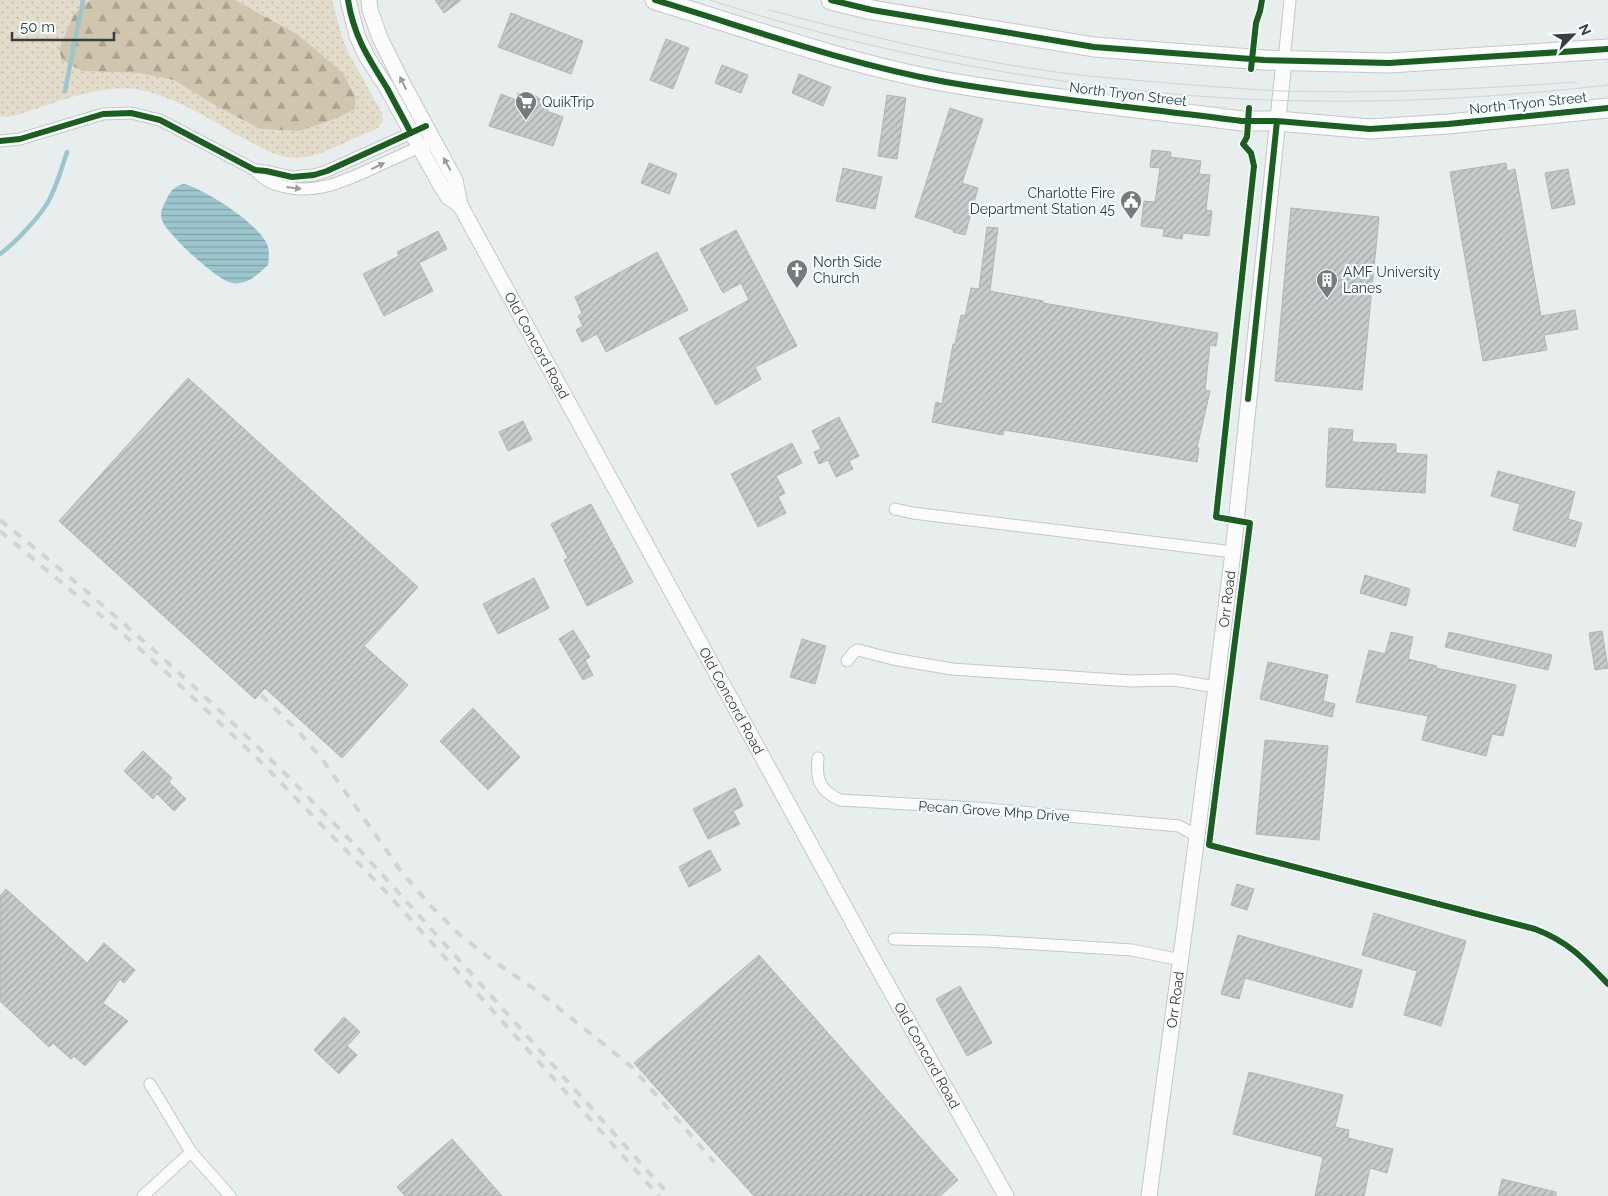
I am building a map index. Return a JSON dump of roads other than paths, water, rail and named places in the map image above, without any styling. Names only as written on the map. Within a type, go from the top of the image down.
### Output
[{"type":"main road","name":"North Tryon Street","points":[[655,0],[862,62],[946,82],[1010,92],[1242,121],[1277,121],[1370,129],[1448,124],[1608,108]]},
{"type":"main road","points":[[831,0],[872,10],[1094,47],[1284,61],[1389,63],[1608,49]]},
{"type":"street","name":"Old Concord Road","points":[[348,0],[357,36],[367,57],[387,88],[444,192],[460,205]]},
{"type":"street","name":"Old Concord Road","points":[[369,0],[370,10],[380,38],[455,180],[460,205],[878,968],[1006,1196]]},
{"type":"street","name":"Orr Road","points":[[1149,1196],[1233,552],[1290,0]]},
{"type":"street","points":[[0,140],[20,139],[103,114],[131,113],[160,120],[255,170],[268,182],[279,186],[300,189],[320,188],[348,180],[434,140]]},
{"type":"street","points":[[255,170],[292,177],[317,174],[426,126]]},
{"type":"street","points":[[895,508],[913,514],[1233,552]]},
{"type":"street","points":[[847,661],[858,650],[893,660],[952,669],[1132,681],[1174,680],[1216,687]]},
{"type":"street","name":"Pecan Grove Mhp Drive","points":[[818,758],[817,775],[819,783],[824,789],[840,800],[977,808],[1179,826],[1197,836]]},
{"type":"street","points":[[894,939],[986,941],[1132,950],[1181,960]]},
{"type":"street","points":[[150,1084],[191,1152],[230,1196]]},
{"type":"street","points":[[143,1196],[191,1152]]},
{"type":"water","points":[[184,184],[216,199],[251,225],[266,242],[269,253],[268,265],[248,281],[231,283],[213,272],[181,244],[165,226],[161,214],[170,193],[176,187]]},
{"type":"waterway","points":[[65,91],[83,0]]},
{"type":"waterway","points":[[0,254],[29,227],[42,211],[56,185],[67,152]]},
{"type":"tram line","points":[[710,0],[814,31],[919,56],[1026,76],[1193,96],[1312,101],[1371,101],[1490,96],[1608,85]]},
{"type":"tram line","points":[[769,10],[943,52],[1013,66],[1108,78],[1318,92],[1429,90],[1576,82]]},
{"type":"railway","points":[[0,520],[123,623],[279,767],[389,882],[670,1196]]},
{"type":"railway","points":[[0,531],[167,673],[259,760],[388,894],[659,1196]]},
{"type":"railway","points":[[261,695],[298,731],[322,759],[399,868]]},
{"type":"railway","points":[[395,864],[428,903],[459,934],[488,957],[540,993],[632,1067],[714,1162]]},
{"type":"place","name":"QuikTrip","points":[[526,121]]},
{"type":"place","name":"Charlotte Fire Department Station 45","points":[[1131,220]]},
{"type":"place","name":"North Side Church","points":[[797,289]]},
{"type":"place","name":"AMF University Lanes","points":[[1327,299]]}]
